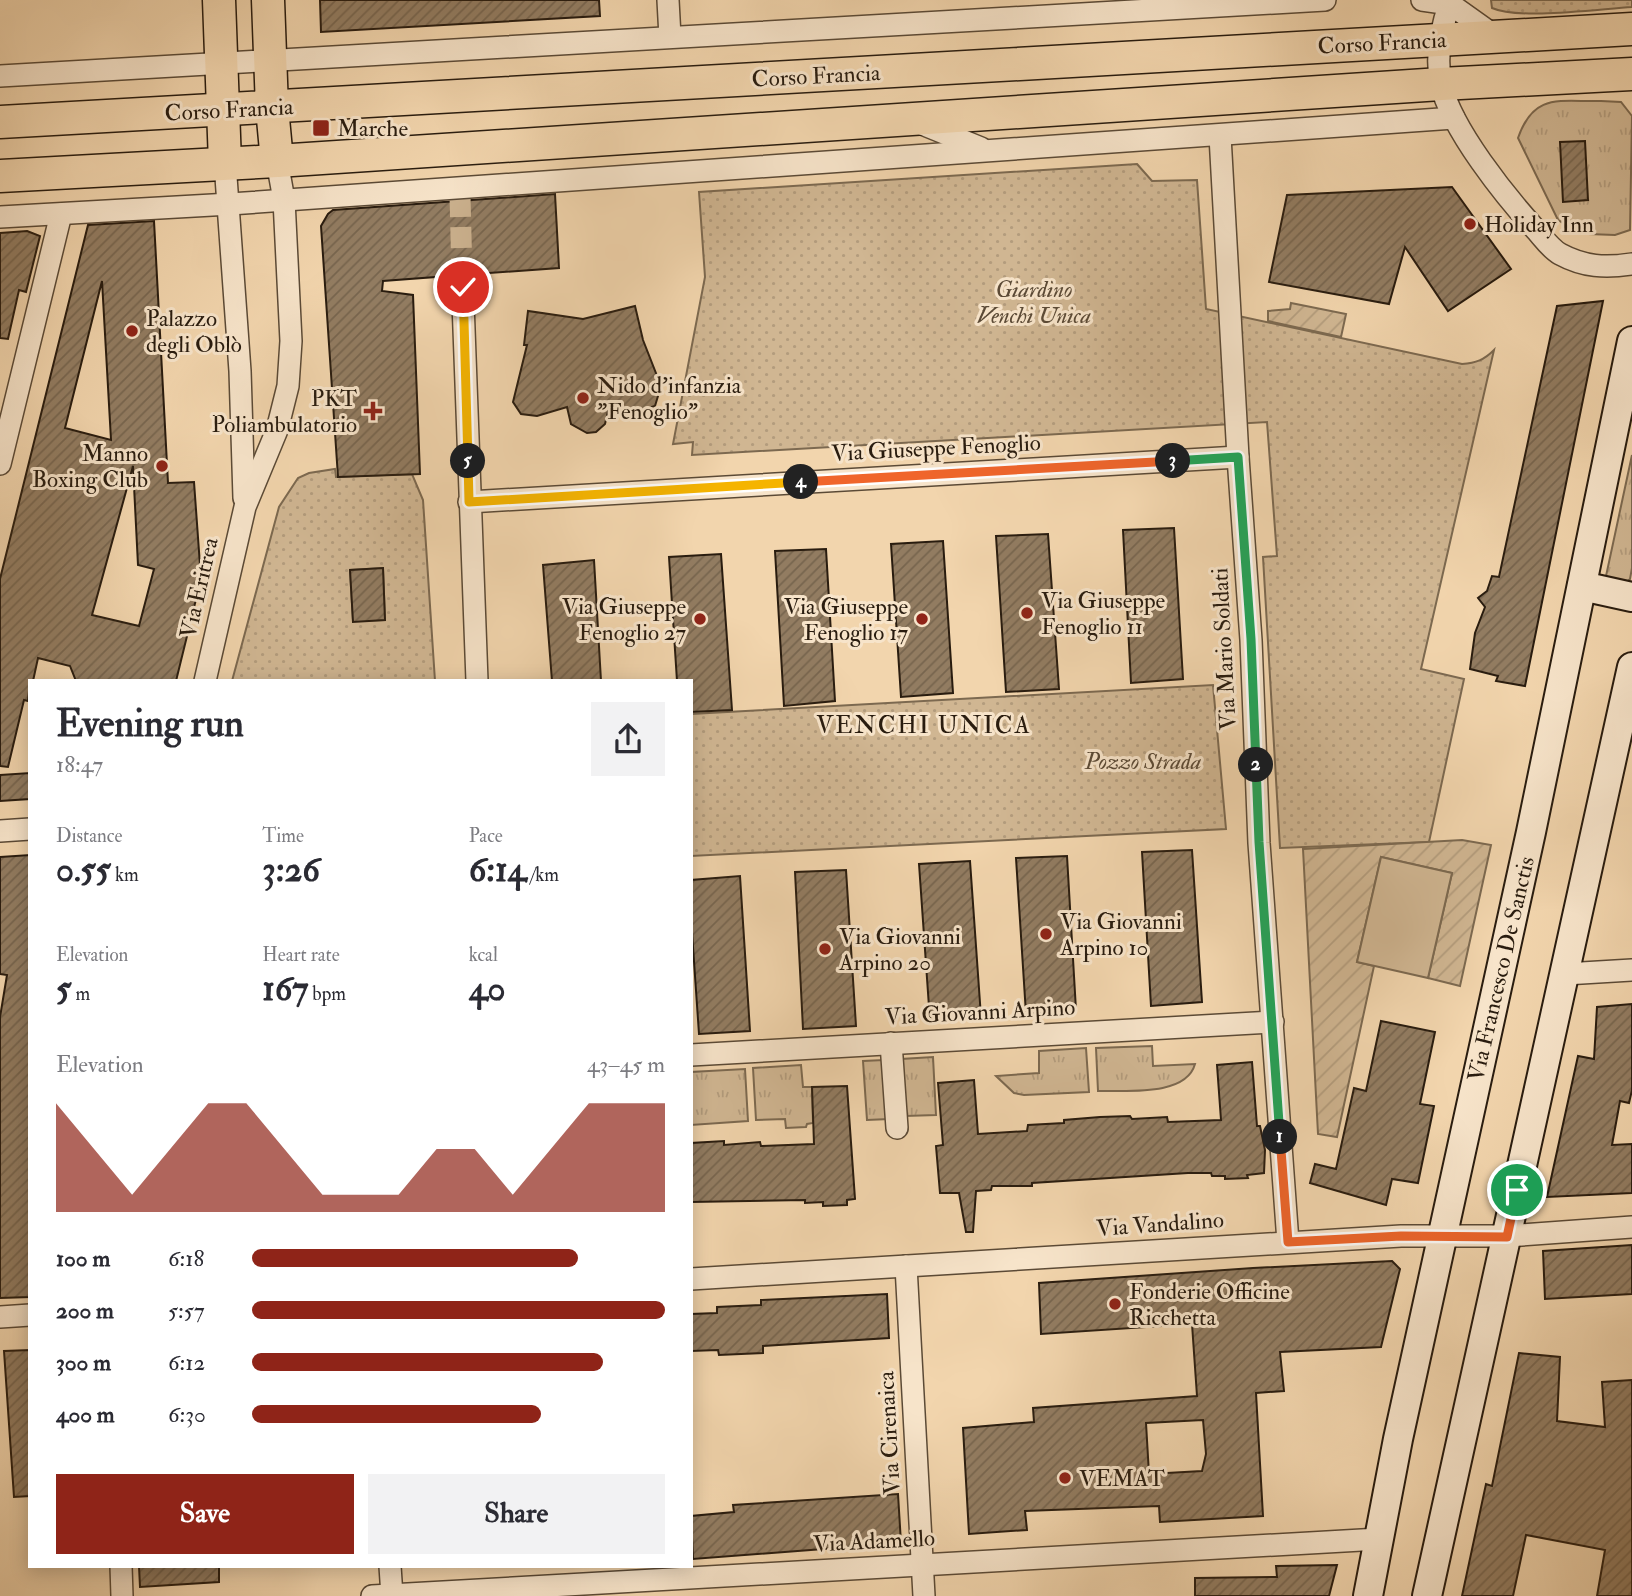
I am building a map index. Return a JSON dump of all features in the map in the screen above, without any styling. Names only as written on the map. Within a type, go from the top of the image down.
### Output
[{"type":"main road","points":[[219,0],[225,163]]},
{"type":"main road","points":[[268,0],[277,161]]},
{"type":"main road","name":"Corso Francia","points":[[0,122],[1632,29]]},
{"type":"main road","name":"Corso Francia","points":[[0,176],[277,161],[1441,83],[1632,74]]},
{"type":"main road","name":"Via Francesco De Sanctis","points":[[1368,1596],[1398,1440],[1527,852],[1632,341]]},
{"type":"main road","points":[[1582,586],[1632,597]]},
{"type":"main road","points":[[1427,1596],[1632,667]]},
{"type":"street","points":[[668,0],[670,37]]},
{"type":"street","name":"Corso Francia","points":[[0,76],[670,37],[1028,8],[1325,0]]},
{"type":"street","name":"Corso Francia","points":[[1422,0],[1451,2]]},
{"type":"street","points":[[1495,36],[1451,2],[1439,39],[1441,83],[1454,118],[1509,200],[1556,252],[1579,263],[1603,267],[1632,264]]},
{"type":"street","name":"Corso Francia","points":[[0,217],[460,192],[1454,118]]},
{"type":"street","name":"Corso Francia","points":[[908,119],[987,151]]},
{"type":"street","name":"Via Mario Soldati","points":[[1220,136],[1251,639],[1258,834],[1288,1242]]},
{"type":"street","points":[[244,507],[276,430],[288,386],[292,341],[284,200],[277,161]]},
{"type":"street","points":[[225,163],[240,372],[244,507]]},
{"type":"street","points":[[0,464],[61,214]]},
{"type":"street","points":[[462,275],[477,679]]},
{"type":"street","name":"Via Giuseppe Fenoglio","points":[[469,502],[1238,457]]},
{"type":"street","name":"Via Eritrea","points":[[205,679],[244,507]]},
{"type":"street","points":[[0,831],[28,829]]},
{"type":"street","points":[[1565,974],[1632,970]]},
{"type":"street","name":"Via Giovanni Arpino","points":[[693,1055],[1273,1022]]},
{"type":"street","points":[[891,1044],[897,1128]]},
{"type":"street","name":"Via Vandalino","points":[[693,1279],[1288,1242],[1401,1236],[1507,1237],[1632,1227]]},
{"type":"street","name":"Via Cirenaica","points":[[906,1266],[924,1596]]},
{"type":"street","points":[[0,1317],[28,1315]]},
{"type":"street","name":"Via Adamello","points":[[385,1596],[1378,1539]]},
{"type":"street","points":[[121,1568],[122,1596]]},
{"type":"street","points":[[385,1596],[390,1568]]},
{"type":"green space","points":[[1491,0],[1632,0],[1632,7],[1520,13],[1492,8]]},
{"type":"green space","points":[[1561,101],[1621,102],[1632,116],[1630,230],[1615,235],[1588,234],[1558,220],[1518,138],[1524,123],[1540,106]]},
{"type":"green space","name":"Giardino Venchi Unica","points":[[1137,164],[1152,181],[1197,180],[1206,309],[1462,364],[1480,360],[1494,350],[1421,669],[1464,679],[1429,842],[1280,848],[1263,557],[1277,556],[1267,422],[692,455],[693,442],[673,444],[705,277],[699,192]]},
{"type":"green space","points":[[1291,303],[1346,314],[1341,337],[1268,321],[1268,311],[1290,309]]},
{"type":"green space","points":[[1632,455],[1632,568],[1630,579],[1626,583],[1608,580],[1606,576]]},
{"type":"green space","points":[[335,469],[336,477],[412,474],[423,500],[435,679],[233,679],[279,507],[298,478],[309,473]],"holes":[[[383,568],[385,620],[353,621],[350,570]]]},
{"type":"green space","name":"Pozzo Strada","points":[[1213,685],[1226,829],[693,856],[693,714]]},
{"type":"green space","points":[[1462,840],[1491,845],[1460,986],[1428,978],[1452,873],[1381,857],[1357,962],[1374,966],[1337,1137],[1318,1134],[1303,849]]},
{"type":"green space","points":[[1381,857],[1452,873],[1428,978],[1357,962]]},
{"type":"green space","points":[[1152,1046],[1153,1066],[1195,1064],[1189,1075],[1180,1082],[1153,1090],[1098,1091],[1096,1048]]},
{"type":"green space","points":[[1086,1048],[1089,1092],[1024,1095],[1014,1093],[996,1076],[1039,1073],[1039,1051]]},
{"type":"green space","points":[[933,1057],[936,1115],[905,1116],[901,1059]]},
{"type":"green space","points":[[884,1060],[889,1119],[867,1120],[863,1061]]},
{"type":"green space","points":[[801,1065],[803,1087],[812,1087],[813,1123],[807,1124],[806,1127],[786,1128],[785,1119],[756,1120],[753,1068]]},
{"type":"green space","points":[[745,1069],[748,1121],[693,1125],[693,1072]]},
{"type":"building","points":[[320,0],[599,0],[600,16],[321,32]]},
{"type":"building","points":[[1585,141],[1588,200],[1563,202],[1560,142]]},
{"type":"building","points":[[1452,187],[1511,269],[1448,311],[1405,247],[1389,304],[1269,282],[1287,195]]},
{"type":"building","points":[[555,194],[559,268],[475,274],[469,264],[461,262],[451,268],[449,276],[383,281],[382,291],[413,295],[420,474],[338,477],[321,226],[328,214],[333,210]]},
{"type":"building","points":[[154,221],[168,483],[194,482],[201,579],[176,679],[75,679],[70,666],[38,658],[33,679],[28,679],[28,701],[24,700],[8,767],[0,766],[0,579],[88,225]],"holes":[[[102,281],[111,440],[65,428]],[[133,466],[138,565],[154,569],[139,626],[92,615]]]},
{"type":"building","points":[[27,231],[40,236],[26,292],[19,290],[8,339],[0,338],[0,233]]},
{"type":"building","points":[[1603,301],[1525,686],[1496,681],[1498,676],[1470,669],[1475,633],[1485,607],[1478,598],[1487,591],[1492,576],[1499,577],[1557,306]]},
{"type":"building","points":[[635,306],[643,340],[661,386],[655,406],[638,411],[610,403],[605,424],[596,432],[587,433],[571,424],[567,407],[537,416],[521,414],[513,402],[527,345],[524,345],[528,311],[583,319]]},
{"type":"building","points":[[1174,528],[1183,679],[1131,683],[1123,530]]},
{"type":"building","name":"Via Giuseppe Fenoglio 11","points":[[1048,534],[1059,689],[1006,692],[996,536]]},
{"type":"building","name":"Via Giuseppe Fenoglio 17","points":[[943,541],[953,693],[901,697],[891,544]]},
{"type":"building","points":[[826,549],[835,701],[784,706],[775,551]]},
{"type":"building","name":"Via Giuseppe Fenoglio 27","points":[[721,554],[732,710],[693,712],[693,679],[677,679],[669,557]]},
{"type":"building","points":[[594,560],[601,679],[552,679],[543,565]]},
{"type":"building","points":[[383,568],[385,620],[353,622],[350,570]]},
{"type":"building","points":[[28,773],[28,799],[0,801],[0,775]]},
{"type":"building","points":[[1192,850],[1202,1002],[1151,1006],[1142,852]]},
{"type":"building","points":[[28,855],[28,1297],[0,1298],[0,1017],[7,975],[0,974],[0,857]]},
{"type":"building","name":"Via Giovanni Arpino 10","points":[[1067,856],[1076,1010],[1026,1014],[1016,858]]},
{"type":"building","points":[[970,861],[981,1017],[930,1021],[919,864]]},
{"type":"building","name":"Via Giovanni Arpino 20","points":[[846,870],[856,1026],[803,1029],[795,872]]},
{"type":"building","points":[[740,876],[750,1031],[699,1034],[693,947],[693,880]]},
{"type":"building","points":[[1632,1004],[1632,1090],[1629,1103],[1620,1101],[1612,1145],[1632,1144],[1632,1193],[1547,1197],[1578,1056],[1594,1059],[1597,1007]]},
{"type":"building","points":[[1381,1021],[1435,1032],[1420,1104],[1434,1106],[1418,1183],[1392,1179],[1386,1205],[1310,1183],[1315,1164],[1336,1169],[1354,1088],[1366,1091]]},
{"type":"building","points":[[1252,1062],[1257,1126],[1260,1126],[1265,1150],[1264,1173],[1247,1175],[1248,1178],[1225,1179],[1225,1176],[1212,1176],[1211,1173],[1188,1173],[1032,1183],[1032,1186],[992,1186],[991,1190],[976,1191],[973,1232],[966,1232],[959,1193],[940,1193],[936,1146],[943,1145],[938,1083],[974,1080],[978,1134],[1027,1131],[1028,1125],[1100,1117],[1167,1117],[1168,1122],[1221,1120],[1217,1065]]},
{"type":"building","points":[[847,1086],[855,1199],[847,1200],[847,1205],[823,1206],[823,1202],[805,1203],[805,1200],[693,1202],[693,1143],[724,1141],[724,1145],[760,1142],[761,1146],[814,1144],[812,1087]]},
{"type":"building","points":[[1632,1245],[1632,1294],[1545,1299],[1543,1251]]},
{"type":"building","points":[[1392,1261],[1400,1269],[1381,1347],[1280,1352],[1284,1391],[1256,1393],[1263,1516],[1160,1522],[1159,1506],[1025,1511],[1027,1530],[969,1534],[963,1428],[1034,1422],[1033,1408],[1197,1396],[1192,1324],[1041,1334],[1039,1283]],"holes":[[[1203,1420],[1206,1454],[1202,1471],[1149,1474],[1146,1423]]]},
{"type":"building","points":[[887,1294],[889,1338],[763,1346],[763,1353],[719,1355],[718,1350],[693,1351],[693,1314],[717,1313],[717,1307],[761,1305],[761,1300]]},
{"type":"building","points":[[28,1350],[28,1496],[14,1497],[4,1351]]},
{"type":"building","points":[[1519,1353],[1560,1357],[1557,1421],[1605,1427],[1602,1382],[1632,1380],[1632,1596],[1597,1596],[1605,1550],[1526,1535],[1513,1596],[1462,1596],[1486,1484],[1492,1486]]},
{"type":"building","points":[[898,1494],[901,1543],[693,1559],[693,1516],[734,1512],[733,1505]]},
{"type":"building","points":[[1337,1565],[1329,1596],[1195,1596],[1195,1578],[1277,1577],[1276,1566]]},
{"type":"building","points":[[139,1568],[219,1568],[219,1582],[140,1587]]},
{"type":"tunnel","points":[[460,196],[462,275]]},
{"type":"place","name":"Marche","points":[[321,128]]},
{"type":"place","name":"Holiday Inn","points":[[1470,224]]},
{"type":"place","name":"Palazzo degli Oblò","points":[[132,331]]},
{"type":"place","name":"Nido d'infanzia \"Fenoglio\"","points":[[583,398]]},
{"type":"place","name":"PKT Poliambulatorio","points":[[373,411]]},
{"type":"place","name":"Manno Boxing Club","points":[[162,466]]},
{"type":"place","name":"Via Giuseppe Fenoglio 11","points":[[1027,613]]},
{"type":"place","name":"Via Giuseppe Fenoglio 27","points":[[700,619]]},
{"type":"place","name":"Via Giuseppe Fenoglio 17","points":[[922,619]]},
{"type":"place","name":"Via Giovanni Arpino 10","points":[[1046,934]]},
{"type":"place","name":"Via Giovanni Arpino 20","points":[[825,949]]},
{"type":"place","name":"Fonderie Officine Ricchetta","points":[[1115,1304]]},
{"type":"place","name":"VEMAT","points":[[1065,1478]]},
{"type":"district","name":"VENCHI UNICA","points":[[924,725]]},
{"type":"route","points":[[463,287],[469,502],[1238,457],[1251,639],[1259,842],[1288,1242],[1401,1236],[1507,1237],[1517,1190]]}]
